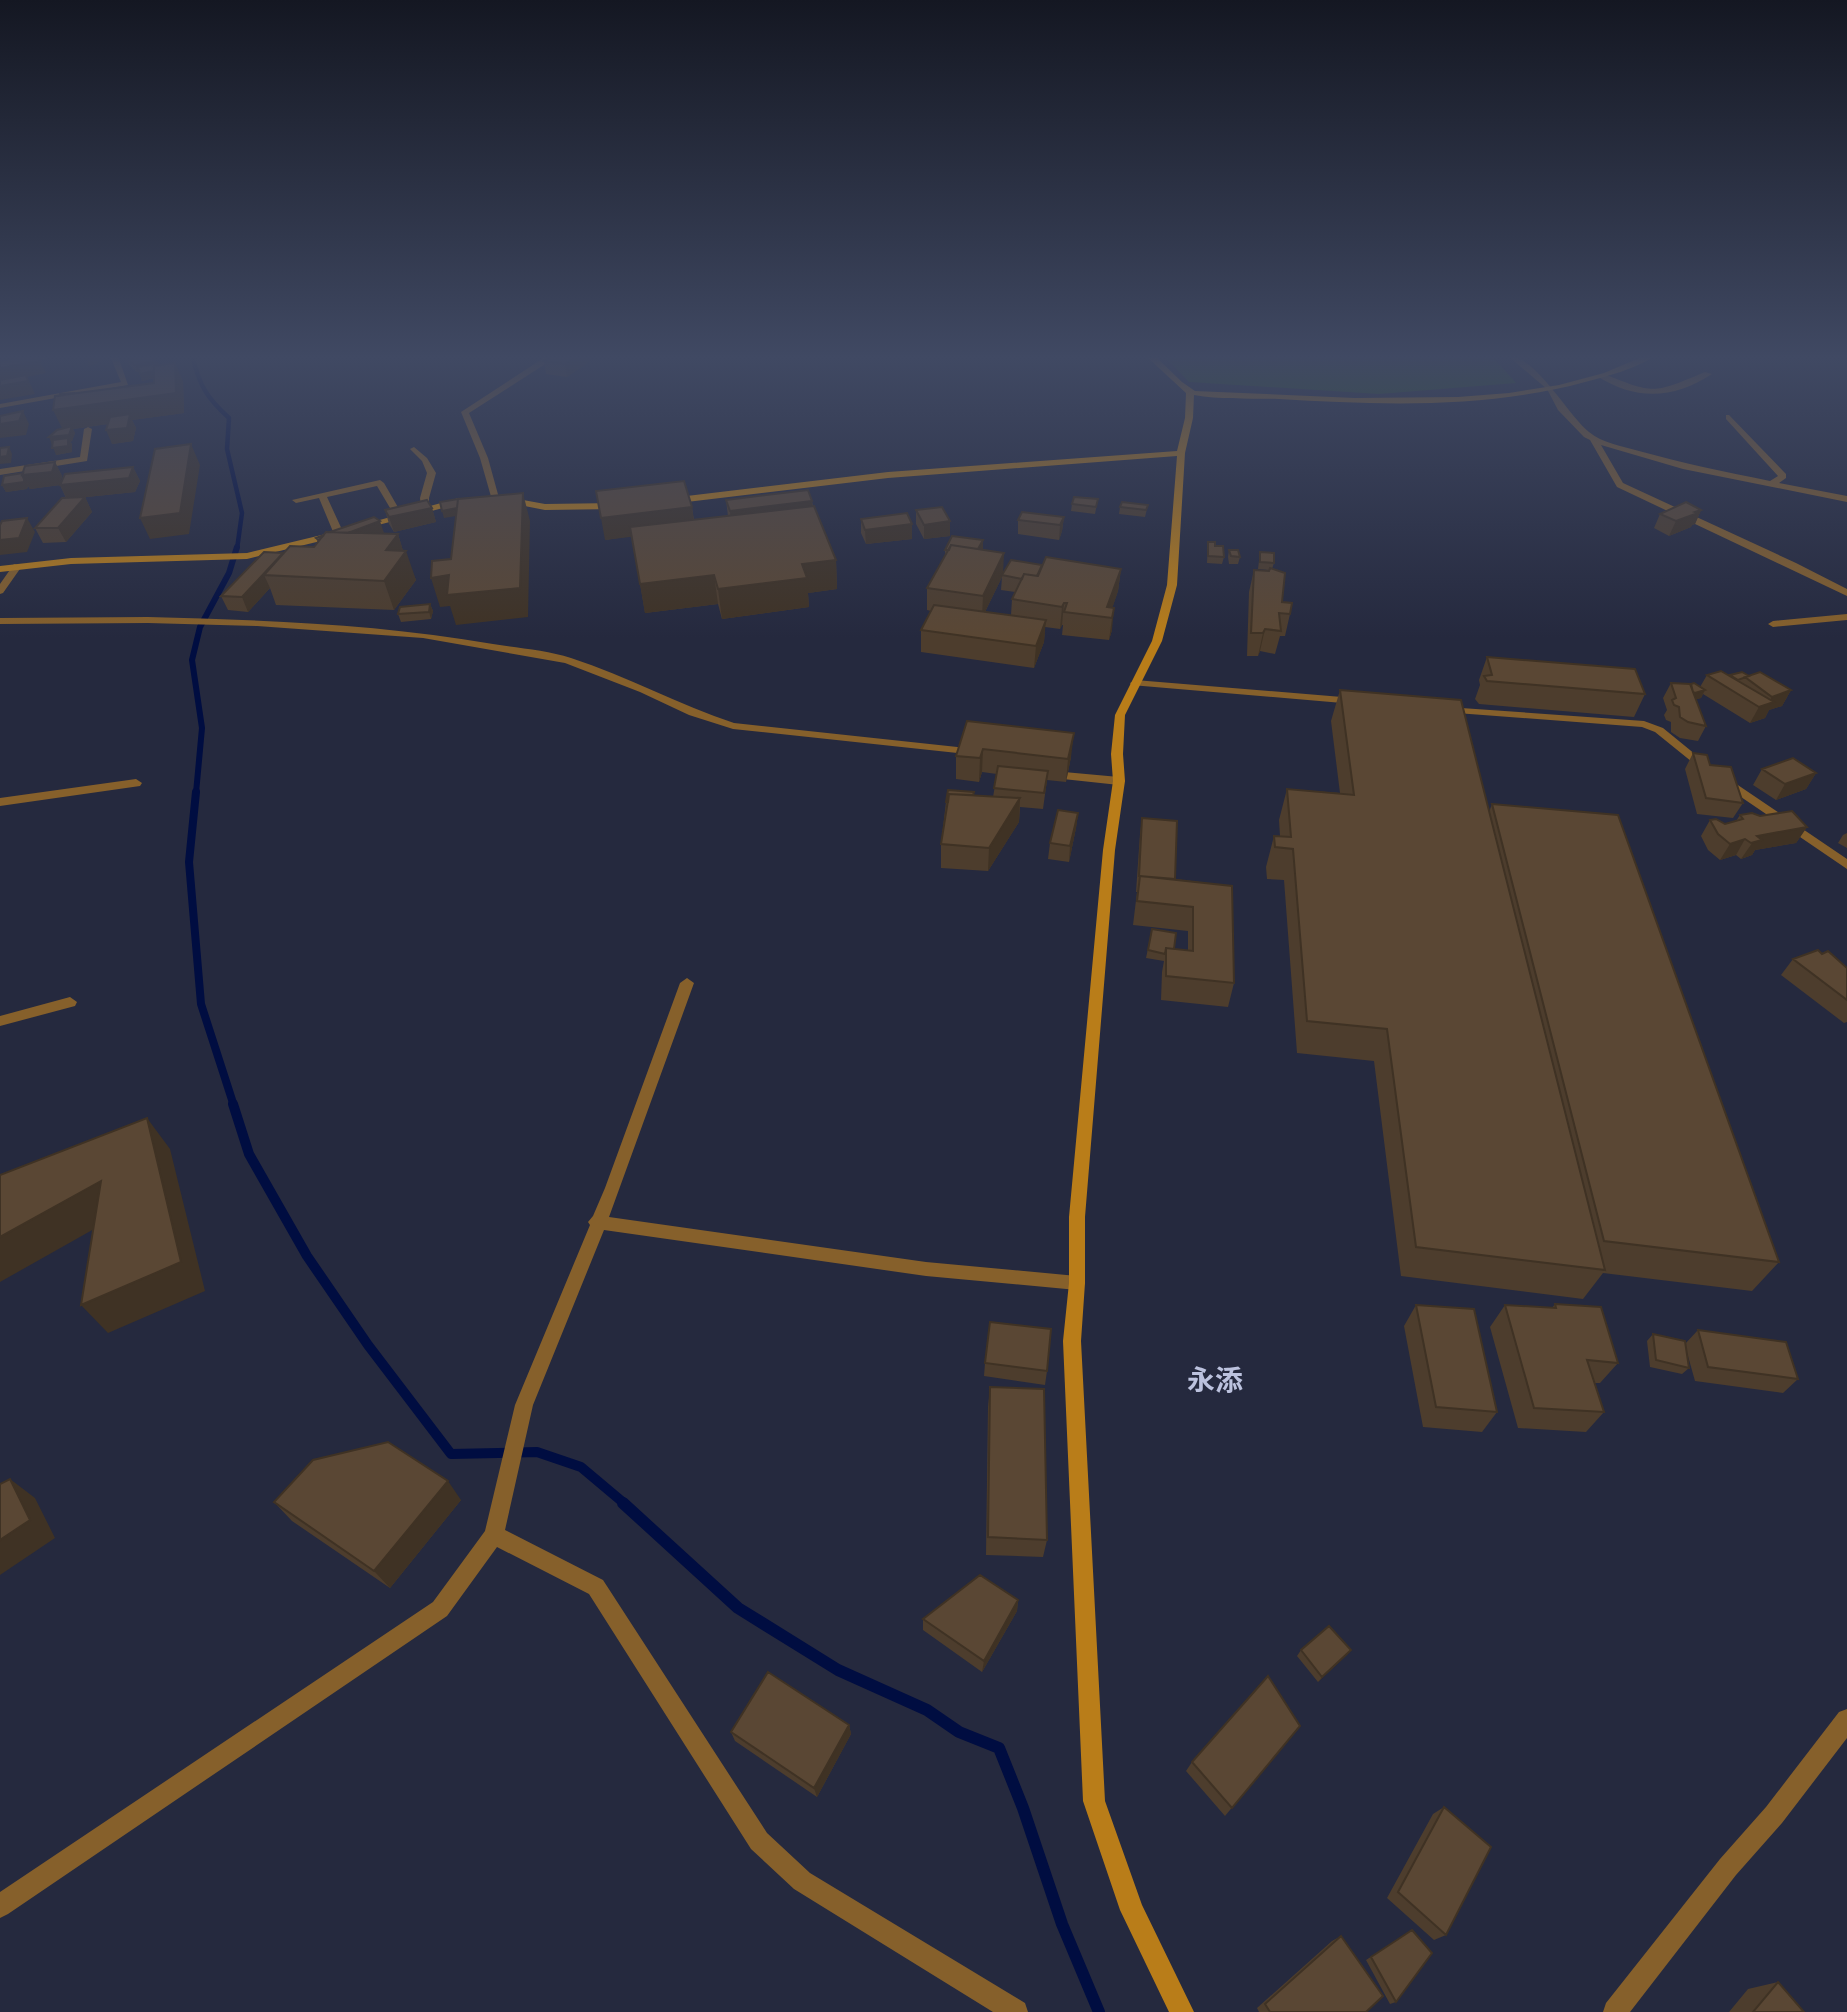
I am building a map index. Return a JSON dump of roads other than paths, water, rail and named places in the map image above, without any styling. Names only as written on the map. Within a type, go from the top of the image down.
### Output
[{"type":"street","points":[[0,472],[74,462],[83,458],[84,450]]},
{"type":"street","points":[[415,450],[430,464],[433,477],[423,497],[425,509]]},
{"type":"street","points":[[481,450],[484,458],[484,499]]},
{"type":"street","points":[[1182,450],[1172,585],[1157,641],[1120,715],[1117,754],[1119,781],[1109,850],[1078,1203],[1077,1283],[1072,1340],[1094,1801],[1132,1910],[1182,2012]]},
{"type":"street","points":[[1600,450],[1620,485],[1847,593]]},
{"type":"street","points":[[1626,450],[1646,457],[1847,499]]},
{"type":"street","points":[[1759,450],[1783,476],[1774,482]]},
{"type":"street","points":[[661,502],[888,475],[1181,453]]},
{"type":"street","points":[[73,473],[74,462]]},
{"type":"street","points":[[296,500],[380,483],[399,516]]},
{"type":"street","points":[[322,495],[339,534]]},
{"type":"street","points":[[0,569],[71,561],[247,556],[339,534],[425,509],[484,499],[545,507],[622,505]]},
{"type":"street","points":[[0,592],[16,566]]},
{"type":"street","points":[[1773,624],[1847,617]]},
{"type":"street","points":[[0,621],[148,620],[257,623],[423,635],[567,660],[644,690],[693,713],[733,726],[994,754]]},
{"type":"street","points":[[1135,683],[1365,702]]},
{"type":"street","points":[[1431,708],[1644,724],[1659,730],[1697,761],[1847,865]]},
{"type":"street","points":[[1041,768],[1063,775],[1119,781]]},
{"type":"street","points":[[0,803],[136,783]]},
{"type":"street","points":[[0,1906],[440,1609],[494,1535],[524,1405],[612,1188],[688,983]]},
{"type":"street","points":[[0,1021],[70,1002]]},
{"type":"street","points":[[597,1222],[926,1269],[1077,1283]]},
{"type":"street","points":[[494,1535],[596,1587],[759,1840],[802,1881],[1016,2012]]},
{"type":"street","points":[[1615,2012],[1847,1720]]},
{"type":"waterway","points":[[227,450],[242,513],[237,549]]},
{"type":"waterway","points":[[196,793],[202,728],[192,660],[200,627],[229,573],[237,547]]},
{"type":"waterway","points":[[196,792],[189,862],[201,1004],[234,1106]]},
{"type":"waterway","points":[[233,1104],[249,1154],[307,1256],[368,1345],[451,1454],[537,1452],[581,1467],[625,1504]]},
{"type":"waterway","points":[[623,1503],[738,1608],[838,1670],[927,1710],[959,1732],[999,1748],[1023,1808],[1062,1924],[1099,2012]]},
{"type":"district","name":"永添","points":[[1215,1380]]}]
